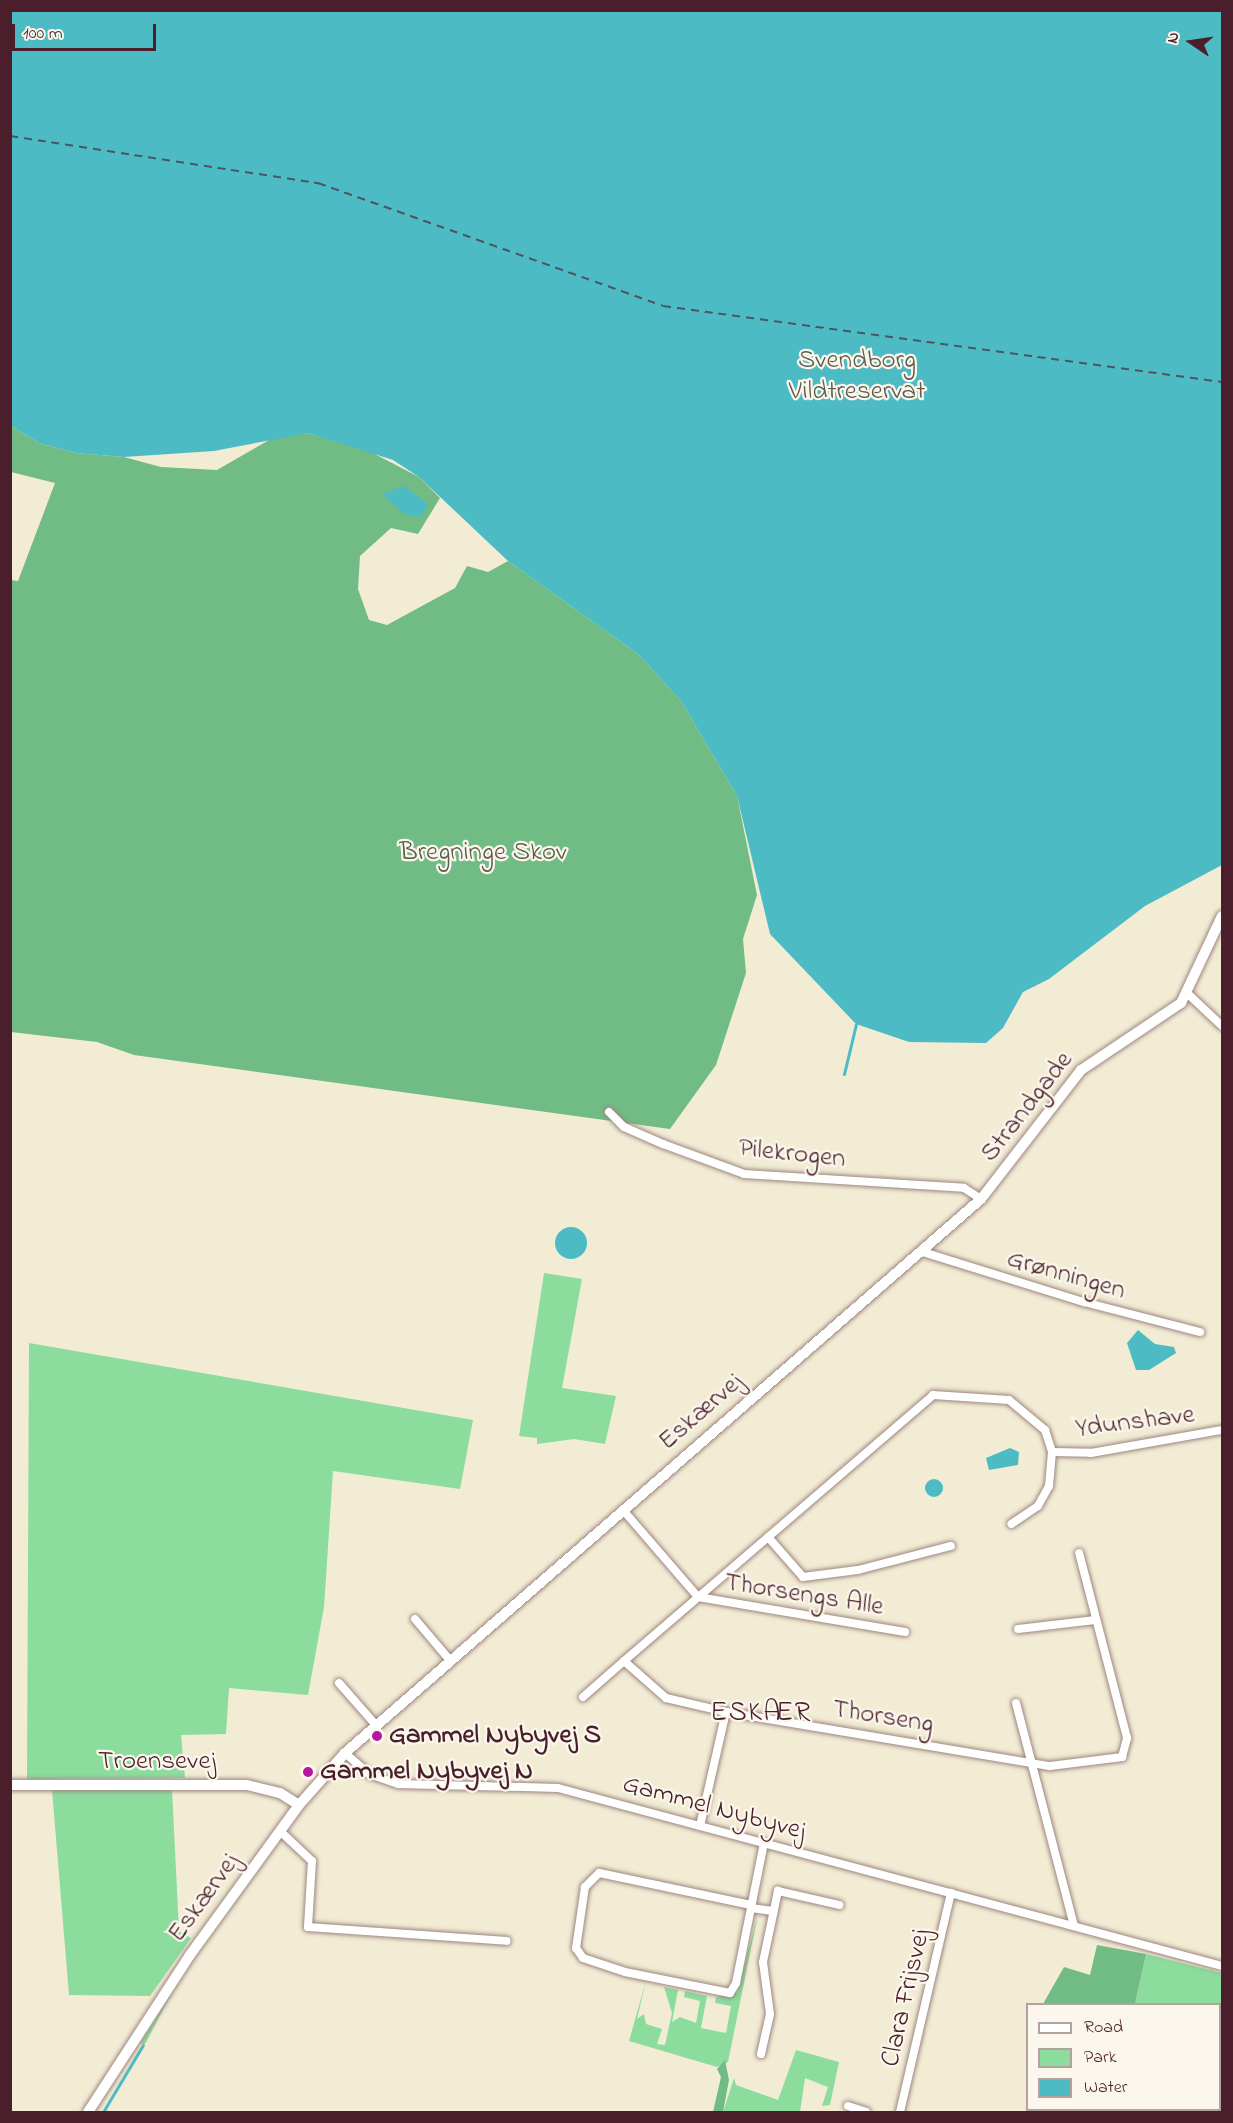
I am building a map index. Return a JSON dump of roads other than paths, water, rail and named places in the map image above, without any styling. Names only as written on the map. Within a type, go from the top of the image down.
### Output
[{"type":"street","name":"Strandgade","points":[[981,1198],[1081,1070],[1172,1011],[1187,993],[1222,915]]},
{"type":"street","points":[[1187,993],[1222,1026]]},
{"type":"street","name":"Pilekrogen","points":[[609,1112],[624,1127],[744,1174],[964,1188],[981,1198]]},
{"type":"street","name":"Eskærvej","points":[[88,2112],[150,2013],[280,1831],[299,1805],[345,1753],[448,1658],[623,1510],[981,1198]]},
{"type":"street","name":"Grønningen","points":[[922,1251],[1084,1302],[1200,1332]]},
{"type":"street","name":"Ydunshave","points":[[768,1537],[933,1395],[998,1397],[1020,1405],[1045,1430],[1052,1452],[1044,1496],[1011,1524]]},
{"type":"street","name":"Ydunshave","points":[[1052,1452],[1091,1453],[1222,1430]]},
{"type":"street","points":[[623,1510],[698,1597]]},
{"type":"street","points":[[583,1697],[768,1537],[803,1577],[858,1570],[951,1545]]},
{"type":"street","points":[[1018,1629],[1095,1620],[1079,1553]]},
{"type":"street","name":"Thorsengs Alle","points":[[698,1597],[905,1632]]},
{"type":"street","points":[[415,1619],[448,1658]]},
{"type":"street","name":"Thorseng","points":[[624,1661],[666,1698],[726,1712],[1032,1763],[1112,1760],[1127,1749],[1095,1620]]},
{"type":"street","points":[[339,1683],[375,1724]]},
{"type":"street","points":[[1016,1703],[1074,1926]]},
{"type":"street","points":[[700,1826],[726,1712]]},
{"type":"street","name":"Gammel Nybyvej","points":[[345,1753],[369,1774],[398,1784],[543,1786],[1222,1966]]},
{"type":"street","name":"Troensevej","points":[[10,1785],[247,1785],[280,1793],[299,1805]]},
{"type":"street","points":[[280,1831],[312,1861],[308,1927],[507,1941]]},
{"type":"street","points":[[765,1843],[751,1906],[736,1983],[728,1994],[625,1972],[583,1958],[576,1948],[585,1887],[599,1873],[751,1906],[773,1911]]},
{"type":"street","points":[[761,2054],[770,2014],[763,1962],[778,1891],[839,1905]]},
{"type":"street","name":"Clara Frijsvej","points":[[900,2112],[951,1893]]},
{"type":"street","points":[[848,2106],[866,2112]]},
{"type":"water","name":"Svendborg Vildtreservat","points":[[11,10],[1222,11],[1222,865],[1145,906],[1049,979],[1023,992],[1003,1028],[986,1043],[909,1042],[856,1024],[770,934],[737,796],[681,701],[638,654],[508,561],[419,477],[393,460],[308,433],[214,451],[124,457],[76,453],[39,443],[11,426]]},
{"type":"water","points":[[404,486],[428,504],[421,517],[404,514],[382,494]]},
{"type":"water","points":[[571,1227],[582,1232],[587,1243],[582,1254],[571,1259],[560,1254],[555,1243],[560,1232]]},
{"type":"water","points":[[1138,1330],[1155,1344],[1174,1347],[1176,1353],[1149,1370],[1136,1370],[1127,1343]]},
{"type":"water","points":[[1010,1448],[1019,1452],[1018,1465],[989,1470],[986,1458]]},
{"type":"water","points":[[934,1479],[940,1482],[943,1488],[940,1494],[934,1497],[928,1494],[925,1488],[928,1482]]},
{"type":"waterway","points":[[844,1074],[856,1024]]},
{"type":"waterway","points":[[103,2112],[143,2045]]},
{"type":"place","name":"Gammel Nybyvej S","points":[[377,1736]]},
{"type":"place","name":"Gammel Nybyvej N","points":[[308,1772]]},
{"type":"district","name":"ESKÆR","points":[[761,1714]]},
{"type":"park label","name":"Bregninge Skov","points":[[483,853]]}]
